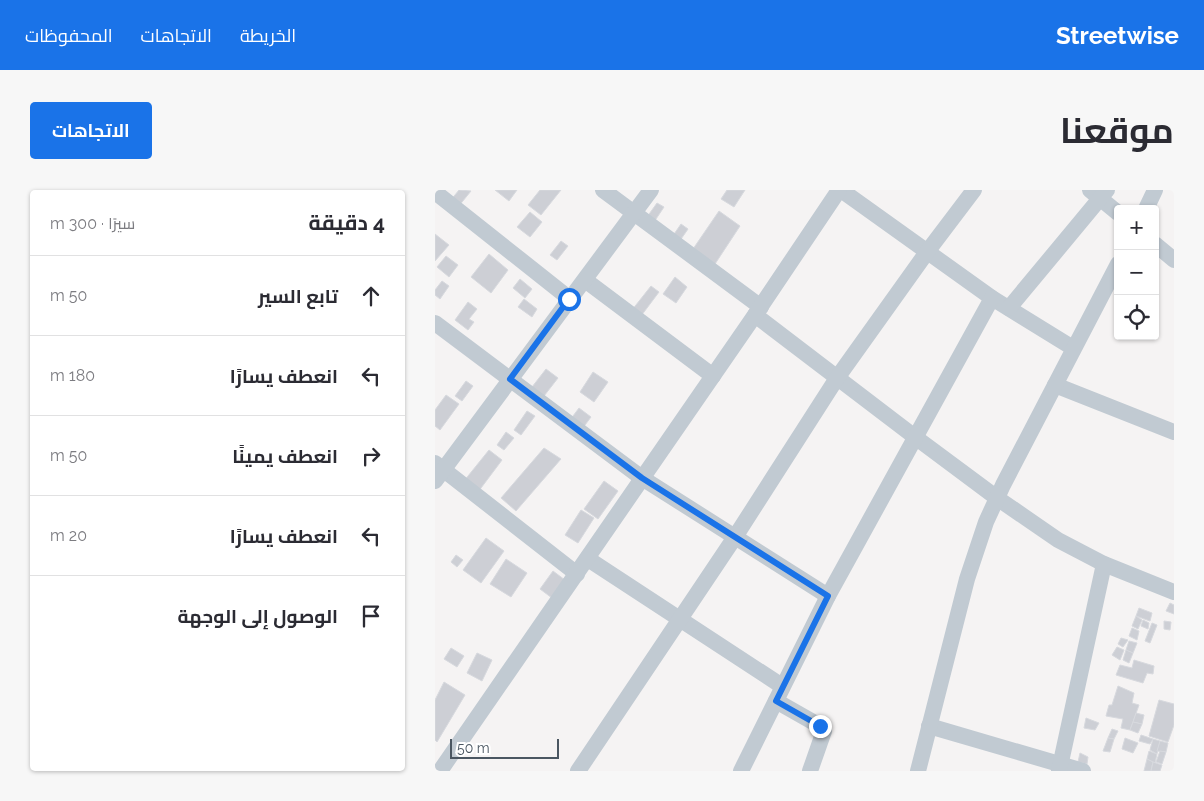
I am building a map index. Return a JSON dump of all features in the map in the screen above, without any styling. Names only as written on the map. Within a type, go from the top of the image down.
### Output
[{"type":"street","points":[[603,190],[758,311],[837,378],[997,498],[1058,540],[1104,564],[1174,592]]},
{"type":"street","points":[[577,574],[438,471],[510,379],[651,190]]},
{"type":"street","points":[[438,770],[577,574],[840,190],[992,298],[1073,348]]},
{"type":"street","points":[[578,771],[681,619],[837,378],[974,190]]},
{"type":"street","points":[[1148,205],[1155,190]]},
{"type":"street","points":[[435,192],[569,299]]},
{"type":"street","points":[[1009,308],[1099,192],[1114,209]]},
{"type":"street","points":[[1159,247],[1174,260]]},
{"type":"street","points":[[918,771],[972,564],[986,522],[1073,348],[1114,271]]},
{"type":"street","points":[[585,280],[713,376]]},
{"type":"street","points":[[741,771],[828,596],[992,298]]},
{"type":"street","points":[[435,323],[642,478],[828,596]]},
{"type":"street","points":[[1055,385],[1174,432]]},
{"type":"street","points":[[587,559],[783,686]]},
{"type":"street","points":[[1060,768],[1104,564]]},
{"type":"street","points":[[776,701],[820,726],[823,731],[810,771]]},
{"type":"street","points":[[929,726],[1060,768],[1083,771]]},
{"type":"building","points":[[459,190],[471,191],[458,207],[450,201]]},
{"type":"building","points":[[495,190],[517,190],[509,201]]},
{"type":"building","points":[[540,190],[561,190],[541,215],[528,205]]},
{"type":"building","points":[[727,190],[745,190],[734,207],[721,199]]},
{"type":"building","points":[[657,203],[664,207],[654,222],[647,217]]},
{"type":"building","points":[[719,211],[740,226],[715,264],[693,249]]},
{"type":"building","points":[[530,212],[542,222],[530,237],[517,227]]},
{"type":"building","points":[[681,224],[688,229],[679,242],[672,237]]},
{"type":"building","points":[[435,234],[449,245],[435,261]]},
{"type":"building","points":[[561,241],[568,246],[557,260],[550,255]]},
{"type":"building","points":[[489,254],[508,270],[491,293],[471,277]]},
{"type":"building","points":[[446,256],[458,265],[449,277],[437,267]]},
{"type":"building","points":[[675,277],[687,287],[676,303],[663,294]]},
{"type":"building","points":[[520,279],[532,289],[525,298],[513,288]]},
{"type":"building","points":[[442,281],[449,286],[440,299],[435,295],[435,290]]},
{"type":"building","points":[[651,286],[659,292],[641,316],[632,310]]},
{"type":"building","points":[[524,299],[537,309],[532,317],[518,307]]},
{"type":"building","points":[[468,302],[477,309],[469,319],[474,322],[468,330],[455,320]]},
{"type":"building","points":[[546,369],[558,378],[544,396],[532,387]]},
{"type":"building","points":[[593,372],[608,382],[594,402],[580,392]]},
{"type":"building","points":[[466,381],[473,386],[462,401],[455,396]]},
{"type":"building","points":[[446,395],[459,404],[440,430],[435,426],[435,410]]},
{"type":"building","points":[[579,408],[591,417],[582,429],[570,420]]},
{"type":"building","points":[[527,411],[535,416],[521,435],[514,430]]},
{"type":"building","points":[[506,432],[514,438],[504,450],[497,445]]},
{"type":"building","points":[[544,448],[561,459],[516,511],[501,498]]},
{"type":"building","points":[[489,450],[502,460],[478,492],[464,481]]},
{"type":"building","points":[[604,481],[618,491],[598,519],[584,509]]},
{"type":"building","points":[[581,510],[594,518],[578,543],[565,535]]},
{"type":"building","points":[[486,538],[504,551],[481,583],[463,570]]},
{"type":"building","points":[[456,555],[463,560],[457,567],[451,562]]},
{"type":"building","points":[[506,559],[527,573],[511,597],[490,584]]},
{"type":"building","points":[[553,571],[565,580],[552,598],[540,589]]},
{"type":"building","points":[[1170,603],[1174,605],[1174,614],[1166,611]]},
{"type":"building","points":[[1139,608],[1152,613],[1150,621],[1136,616]]},
{"type":"building","points":[[1136,616],[1142,620],[1138,629],[1132,626]]},
{"type":"building","points":[[1143,620],[1149,623],[1148,629],[1141,626]]},
{"type":"building","points":[[1164,621],[1171,622],[1170,630],[1164,629]]},
{"type":"building","points":[[1152,623],[1157,625],[1150,643],[1145,641]]},
{"type":"building","points":[[1132,628],[1139,631],[1137,640],[1129,636]]},
{"type":"building","points":[[1121,638],[1128,640],[1123,647],[1118,644]]},
{"type":"building","points":[[1129,641],[1137,643],[1133,653],[1126,650]]},
{"type":"building","points":[[1117,647],[1124,650],[1120,660],[1112,655]]},
{"type":"building","points":[[451,648],[464,656],[457,667],[444,659]]},
{"type":"building","points":[[1126,650],[1133,653],[1129,663],[1123,660]]},
{"type":"building","points":[[477,653],[492,660],[482,681],[467,673]]},
{"type":"building","points":[[1134,660],[1154,666],[1153,674],[1147,673],[1143,683],[1116,675],[1120,665],[1132,668]]},
{"type":"building","points":[[444,682],[465,695],[437,742],[435,740],[435,700]]},
{"type":"building","points":[[1118,686],[1134,693],[1132,703],[1139,705],[1130,730],[1121,728],[1123,719],[1106,716]]},
{"type":"building","points":[[1159,700],[1174,704],[1174,725],[1168,742],[1149,736]]},
{"type":"building","points":[[1136,713],[1144,715],[1142,724],[1133,722]]},
{"type":"building","points":[[1086,718],[1099,723],[1095,730],[1084,728]]},
{"type":"building","points":[[1133,722],[1142,724],[1138,733],[1130,730]]},
{"type":"building","points":[[1112,729],[1118,731],[1114,739],[1108,738]]},
{"type":"building","points":[[1141,735],[1153,739],[1150,744],[1139,741]]},
{"type":"building","points":[[1108,738],[1114,739],[1110,752],[1103,751]]},
{"type":"building","points":[[1125,738],[1138,743],[1133,753],[1122,749]]},
{"type":"building","points":[[1153,739],[1160,741],[1157,754],[1150,750]]},
{"type":"building","points":[[1160,741],[1168,743],[1166,752],[1157,751]]},
{"type":"building","points":[[1149,751],[1157,754],[1155,763],[1147,759]]},
{"type":"building","points":[[1160,751],[1166,752],[1162,764],[1156,762]]},
{"type":"building","points":[[1080,753],[1088,757],[1087,764],[1078,762]]},
{"type":"building","points":[[1147,759],[1153,762],[1151,771],[1144,771]]},
{"type":"building","points":[[1153,762],[1162,765],[1160,771],[1151,771]]},
{"type":"route","points":[[569,299],[510,379],[642,478],[828,596],[776,701],[820,726]]}]
